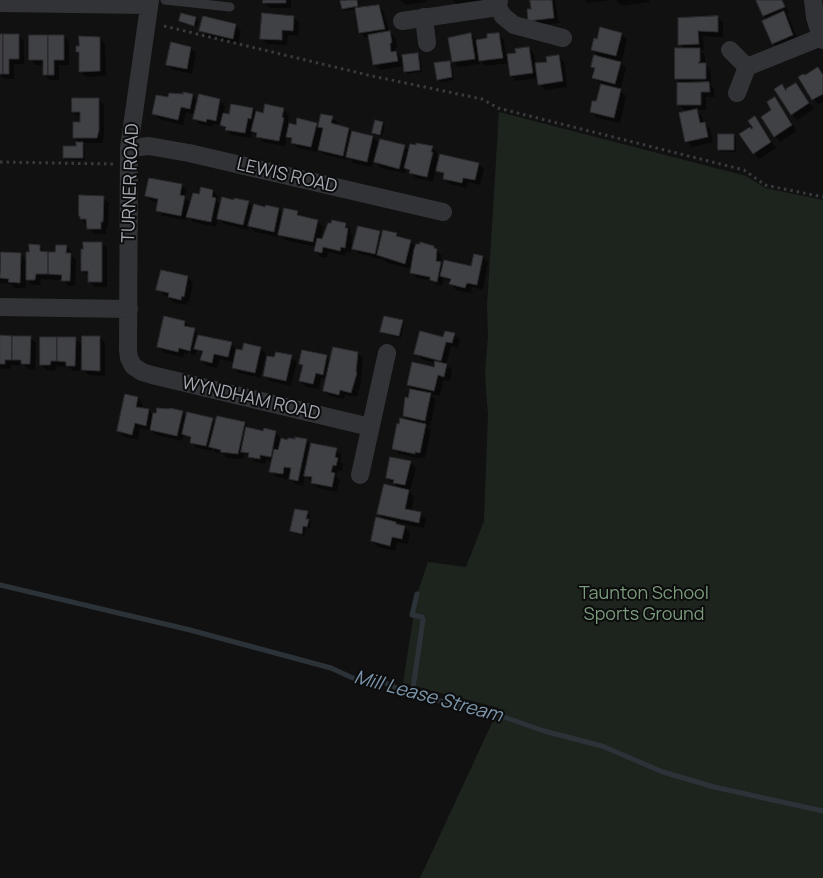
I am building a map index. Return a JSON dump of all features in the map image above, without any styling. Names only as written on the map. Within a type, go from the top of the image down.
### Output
[{"type":"street","points":[[747,67],[822,38],[815,17],[813,0]]},
{"type":"street","points":[[0,3],[155,2]]},
{"type":"street","name":"TURNER ROAD","points":[[133,366],[129,358],[129,156],[146,22],[155,2]]},
{"type":"street","points":[[402,20],[498,4],[503,16],[514,25],[563,38]]},
{"type":"street","points":[[424,17],[427,43]]},
{"type":"street","points":[[730,50],[747,67]]},
{"type":"street","points":[[738,94],[747,67]]},
{"type":"street","name":"LEWIS ROAD","points":[[129,156],[149,146],[189,153],[443,212]]},
{"type":"street","points":[[0,306],[129,309]]},
{"type":"street","points":[[360,475],[387,353]]},
{"type":"street","name":"WYNDHAM ROAD","points":[[133,366],[142,372],[170,380],[370,427]]},
{"type":"lane","points":[[155,2],[230,7]]},
{"type":"path","points":[[146,22],[327,66],[482,99],[498,108],[744,170],[765,185],[823,197]]},
{"type":"path","points":[[0,162],[129,156]]},
{"type":"green space","name":"Taunton School Sports Ground","points":[[499,112],[746,176],[765,188],[823,200],[823,878],[420,878],[499,708],[403,683],[417,594],[428,562],[466,567],[484,521],[488,415],[485,373],[488,336],[487,306]]},
{"type":"building","points":[[263,0],[286,0],[286,3],[263,3]]},
{"type":"building","points":[[357,0],[358,6],[342,9],[340,1]]},
{"type":"building","points":[[530,0],[552,0],[554,18],[528,21],[527,9],[531,9]]},
{"type":"building","points":[[756,0],[782,0],[785,7],[763,16]]},
{"type":"building","points":[[379,5],[385,29],[359,33],[355,8]]},
{"type":"building","points":[[784,11],[793,35],[772,44],[762,21]]},
{"type":"building","points":[[181,13],[196,17],[194,26],[179,21]]},
{"type":"building","points":[[262,13],[294,16],[293,31],[282,30],[282,40],[260,39]]},
{"type":"building","points":[[203,16],[236,24],[233,39],[199,31]]},
{"type":"building","points":[[718,16],[718,32],[698,31],[699,44],[678,45],[678,18]]},
{"type":"building","points":[[600,27],[622,33],[616,56],[591,50],[594,38],[597,39]]},
{"type":"building","points":[[390,31],[391,52],[396,51],[398,61],[373,65],[368,35]]},
{"type":"building","points":[[471,33],[475,59],[452,62],[448,38]]},
{"type":"building","points":[[499,33],[503,58],[479,61],[476,40],[487,38],[487,34]]},
{"type":"building","points":[[0,34],[3,34],[3,74],[0,74]]},
{"type":"building","points":[[3,34],[19,34],[19,59],[9,59],[9,74],[3,74]]},
{"type":"building","points":[[29,35],[48,35],[48,75],[43,75],[43,60],[29,60]]},
{"type":"building","points":[[48,35],[64,35],[64,60],[54,60],[54,75],[48,75]]},
{"type":"building","points":[[79,36],[100,37],[100,71],[79,72],[79,52],[76,52],[76,46],[79,46]]},
{"type":"building","points":[[171,42],[191,47],[187,69],[166,65]]},
{"type":"building","points":[[529,47],[533,73],[510,76],[507,54],[516,53],[515,49]]},
{"type":"building","points":[[675,48],[700,48],[700,61],[698,63],[706,63],[706,79],[675,79]]},
{"type":"building","points":[[418,53],[420,70],[404,72],[402,55]]},
{"type":"building","points":[[559,55],[563,81],[538,85],[535,63],[547,62],[546,57]]},
{"type":"building","points":[[594,55],[621,62],[615,84],[592,78],[595,68],[591,67]]},
{"type":"building","points":[[450,61],[452,77],[437,80],[434,63]]},
{"type":"building","points":[[818,67],[823,75],[823,94],[812,100],[798,77]]},
{"type":"building","points":[[709,82],[710,92],[701,92],[701,105],[677,105],[677,83]]},
{"type":"building","points":[[796,83],[809,103],[791,115],[774,89],[782,84],[786,91],[786,89]]},
{"type":"building","points":[[601,84],[621,89],[614,118],[590,112],[592,101],[596,101]]},
{"type":"building","points":[[183,92],[193,94],[190,109],[181,107],[178,120],[152,114],[156,95],[168,97],[169,93],[183,94]]},
{"type":"building","points":[[199,94],[220,99],[216,121],[207,119],[206,122],[193,119]]},
{"type":"building","points":[[775,97],[792,125],[774,137],[761,117],[771,110],[767,102]]},
{"type":"building","points":[[72,98],[99,98],[99,130],[97,138],[73,138],[73,122],[80,122],[80,112],[72,112]]},
{"type":"building","points":[[231,104],[253,108],[251,119],[248,118],[245,133],[225,130],[226,127],[220,125],[223,113],[229,114]]},
{"type":"building","points":[[265,104],[284,108],[279,141],[256,137],[257,133],[251,131],[256,111],[263,113]]},
{"type":"building","points":[[697,109],[700,123],[705,122],[708,137],[685,142],[679,113]]},
{"type":"building","points":[[321,114],[333,116],[331,123],[349,128],[343,156],[318,150],[323,128],[318,127]]},
{"type":"building","points":[[755,116],[771,142],[753,154],[739,134],[750,127],[751,129],[753,128],[748,121]]},
{"type":"building","points":[[297,118],[317,123],[311,147],[291,143],[292,138],[286,137],[289,123],[296,125]]},
{"type":"building","points":[[375,120],[383,122],[380,135],[372,133]]},
{"type":"building","points":[[352,131],[373,136],[367,162],[346,157]]},
{"type":"building","points":[[718,134],[734,134],[734,150],[718,150]]},
{"type":"building","points":[[380,139],[405,145],[399,169],[374,162]]},
{"type":"building","points":[[76,142],[83,142],[83,158],[63,158],[63,146],[76,146]]},
{"type":"building","points":[[416,143],[433,146],[427,177],[409,173],[410,170],[404,168],[410,144],[416,145]]},
{"type":"building","points":[[440,154],[479,163],[475,180],[463,178],[462,183],[443,179],[444,173],[436,171]]},
{"type":"building","points":[[149,178],[182,184],[180,195],[185,196],[181,216],[156,211],[158,199],[145,196]]},
{"type":"building","points":[[201,187],[213,190],[212,197],[216,198],[211,222],[186,217],[193,193],[199,194]]},
{"type":"building","points":[[79,195],[104,196],[101,229],[87,229],[86,219],[80,219]]},
{"type":"building","points":[[222,197],[249,201],[243,225],[217,219]]},
{"type":"building","points":[[254,204],[279,208],[274,232],[248,226]]},
{"type":"building","points":[[284,208],[298,211],[297,215],[318,220],[313,242],[278,235]]},
{"type":"building","points":[[332,220],[346,223],[345,228],[348,228],[345,248],[341,247],[340,251],[323,247],[322,253],[314,251],[317,238],[322,239],[328,223],[331,223]]},
{"type":"building","points":[[358,226],[380,231],[375,254],[352,249]]},
{"type":"building","points":[[383,230],[397,233],[396,236],[411,240],[405,264],[377,255]]},
{"type":"building","points":[[83,242],[102,242],[102,282],[88,282],[88,271],[81,271],[81,249],[83,249]]},
{"type":"building","points":[[420,242],[434,246],[437,249],[436,261],[441,262],[437,282],[430,280],[430,277],[410,273],[414,249],[416,244],[420,244]]},
{"type":"building","points":[[29,244],[40,245],[40,251],[48,252],[48,274],[36,274],[35,280],[26,280],[26,252],[29,252]]},
{"type":"building","points":[[56,245],[67,245],[66,253],[71,253],[70,281],[61,281],[62,275],[48,274],[48,252],[55,252]]},
{"type":"building","points":[[1,252],[21,253],[20,283],[8,282],[9,279],[0,278]]},
{"type":"building","points":[[474,254],[483,256],[477,285],[467,283],[465,288],[449,284],[451,279],[440,276],[444,260],[471,266]]},
{"type":"building","points":[[161,270],[188,276],[184,297],[182,296],[181,300],[168,297],[169,293],[156,290]]},
{"type":"building","points":[[164,316],[185,321],[184,326],[195,328],[190,351],[179,348],[178,352],[157,347]]},
{"type":"building","points":[[384,316],[403,320],[399,336],[380,332]]},
{"type":"building","points":[[420,331],[443,337],[445,331],[455,333],[452,343],[446,342],[441,361],[414,354]]},
{"type":"building","points":[[0,335],[12,336],[12,360],[5,360],[5,364],[0,364]]},
{"type":"building","points":[[198,335],[232,342],[228,357],[214,354],[212,363],[200,360],[203,351],[194,349]]},
{"type":"building","points":[[12,336],[31,336],[30,364],[21,364],[21,360],[12,360]]},
{"type":"building","points":[[82,336],[100,336],[100,371],[82,370]]},
{"type":"building","points":[[40,337],[57,337],[57,361],[51,361],[50,365],[40,365]]},
{"type":"building","points":[[57,337],[76,337],[75,366],[66,366],[66,362],[57,361]]},
{"type":"building","points":[[244,343],[261,347],[255,373],[232,368],[236,349],[242,350]]},
{"type":"building","points":[[333,347],[358,352],[357,373],[351,393],[340,390],[339,395],[323,391]]},
{"type":"building","points":[[302,350],[327,355],[323,375],[316,373],[313,384],[299,381],[303,365],[299,364]]},
{"type":"building","points":[[276,352],[292,355],[286,381],[263,376],[267,356],[274,357]]},
{"type":"building","points":[[435,361],[447,364],[444,377],[438,375],[434,391],[407,385],[412,362],[434,367]]},
{"type":"building","points":[[410,389],[431,393],[425,421],[403,416],[405,397],[408,398]]},
{"type":"building","points":[[125,394],[138,397],[136,407],[149,409],[146,426],[135,423],[132,435],[117,431]]},
{"type":"building","points":[[157,408],[183,411],[177,436],[150,430],[153,413],[156,413]]},
{"type":"building","points":[[187,412],[213,418],[206,446],[190,443],[191,437],[182,434]]},
{"type":"building","points":[[217,416],[245,422],[238,454],[220,452],[221,450],[209,447]]},
{"type":"building","points":[[400,418],[426,424],[420,453],[415,452],[415,454],[392,449],[397,423],[399,424]]},
{"type":"building","points":[[246,427],[263,431],[264,428],[276,431],[271,457],[260,455],[260,459],[248,457],[249,453],[241,452]]},
{"type":"building","points":[[295,437],[307,439],[298,481],[289,479],[291,468],[284,467],[283,474],[269,472],[274,449],[278,450],[281,438],[287,440],[288,438],[295,439]]},
{"type":"building","points":[[311,443],[337,448],[335,457],[338,458],[336,466],[333,465],[331,472],[335,473],[332,487],[311,483],[312,477],[304,476]]},
{"type":"building","points":[[390,457],[411,461],[405,485],[393,483],[394,480],[386,478]]},
{"type":"building","points":[[384,484],[409,490],[405,509],[421,512],[419,523],[377,514]]},
{"type":"building","points":[[295,509],[308,511],[307,527],[303,526],[302,534],[290,531]]},
{"type":"building","points":[[376,517],[405,526],[402,539],[392,537],[390,546],[371,541]]},
{"type":"waterway","name":"Mill Lease Stream","points":[[0,585],[190,630],[331,668],[357,680],[381,681],[412,695],[487,711],[544,731],[602,746],[663,772],[714,787],[823,811]]},
{"type":"waterway","points":[[412,695],[423,620],[422,617],[412,615],[417,594]]}]
